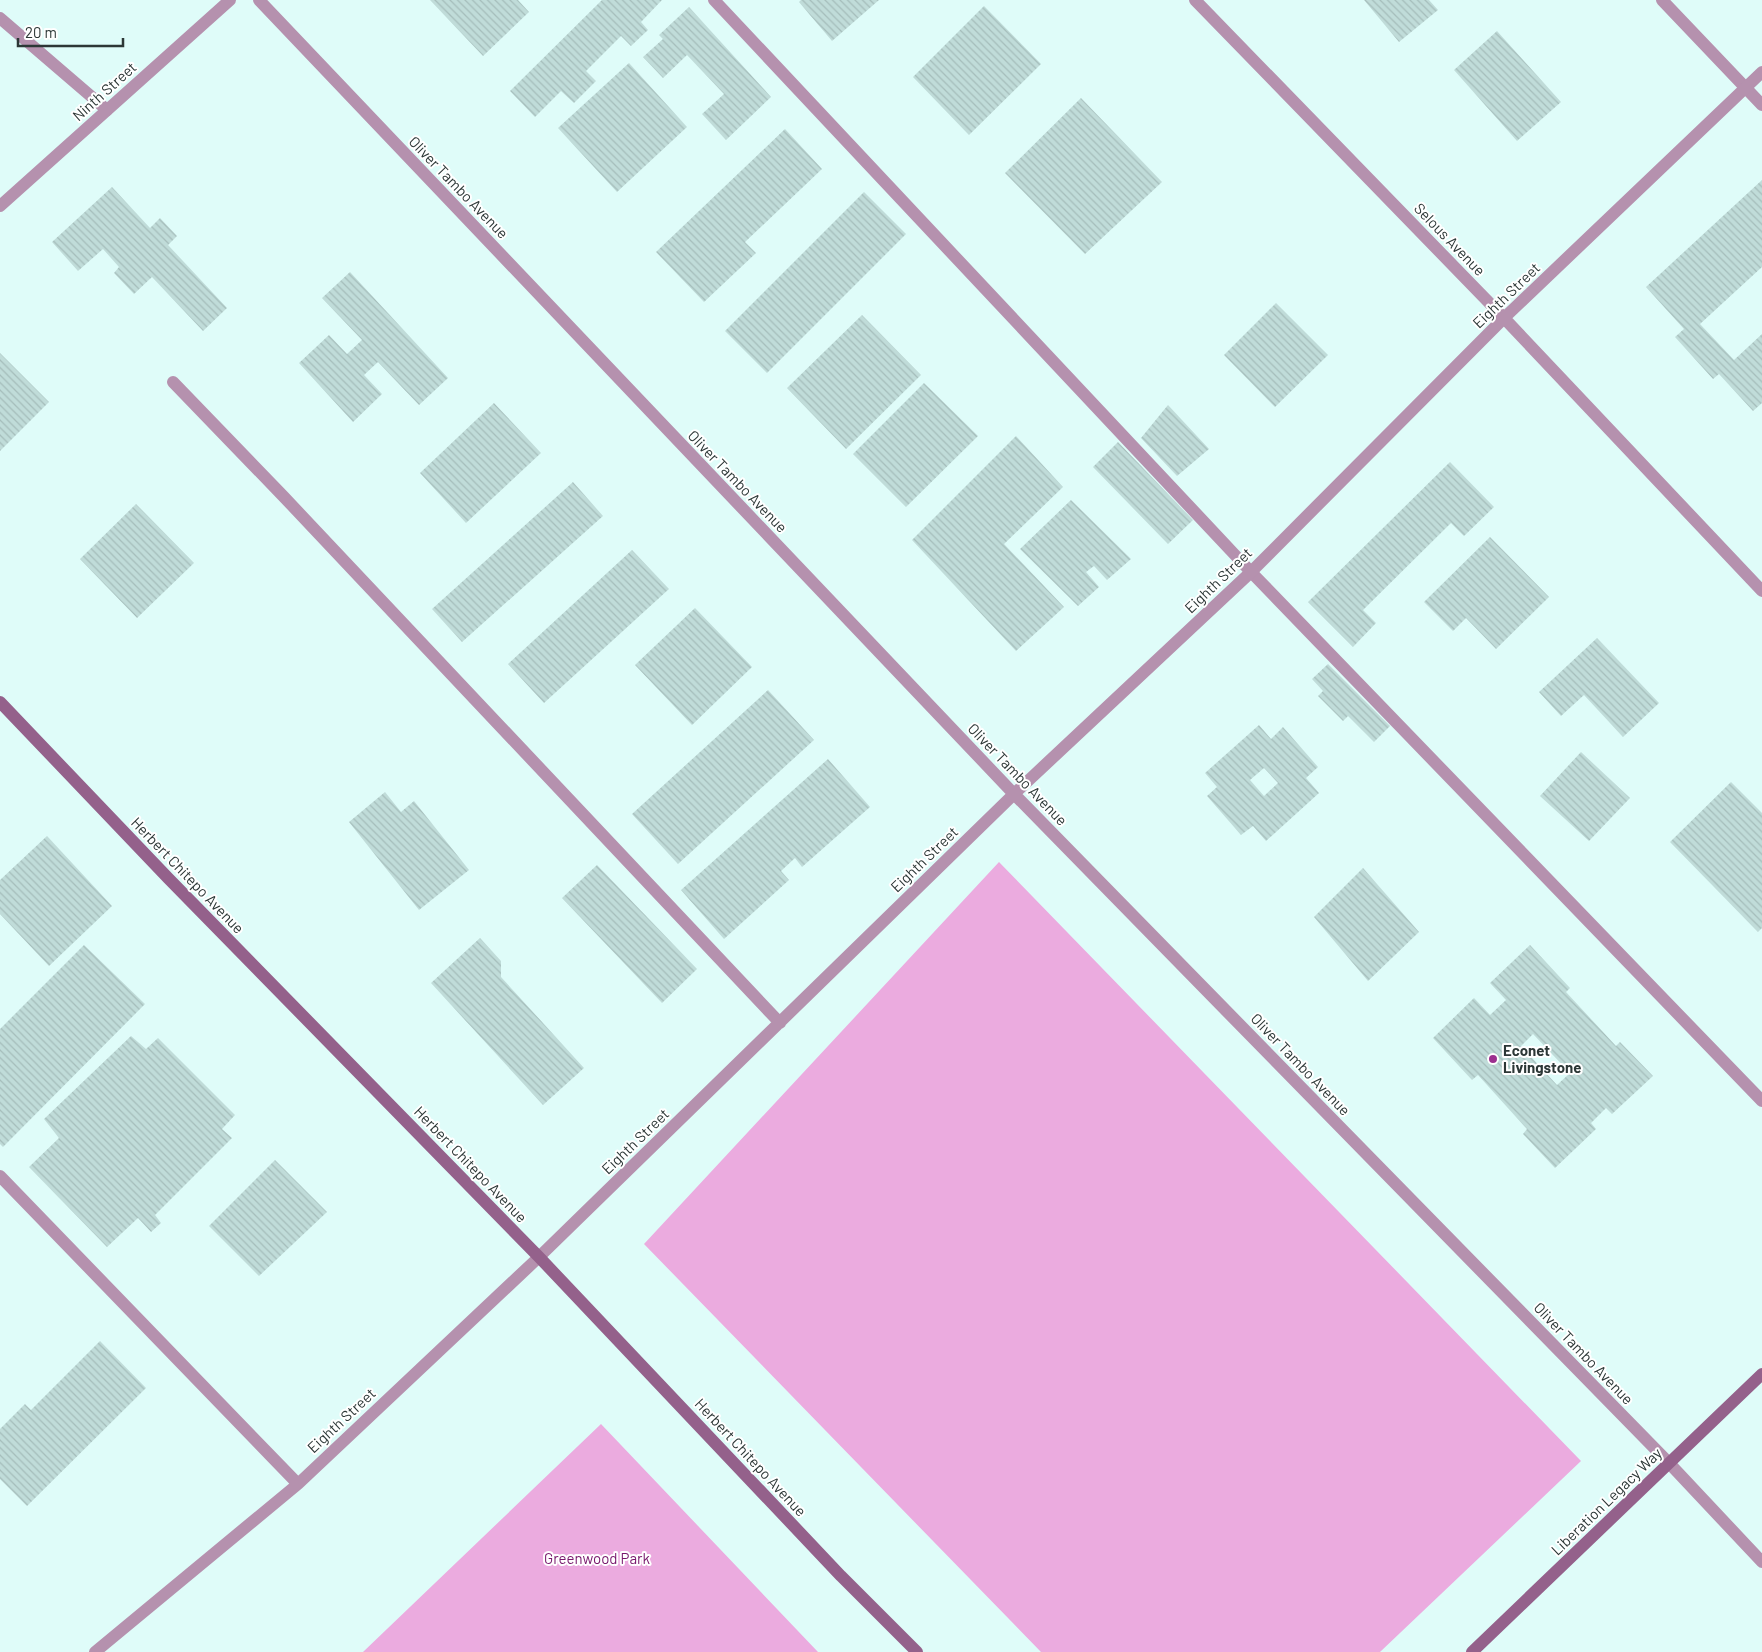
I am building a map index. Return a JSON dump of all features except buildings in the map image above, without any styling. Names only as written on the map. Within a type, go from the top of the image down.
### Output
[{"type":"main road","name":"Herbert Chitepo Avenue","points":[[0,702],[168,878],[539,1257],[841,1576],[917,1652]]},
{"type":"main road","name":"Liberation Legacy Way","points":[[1472,1652],[1762,1374]]},
{"type":"street","name":"Ninth Street","points":[[0,206],[230,0]]},
{"type":"street","name":"Oliver Tambo Avenue","points":[[259,0],[1014,794],[1669,1463],[1762,1562]]},
{"type":"street","points":[[714,0],[1251,572],[1762,1100]]},
{"type":"street","name":"Selous Avenue","points":[[1195,0],[1504,318],[1762,590]]},
{"type":"street","points":[[1662,0],[1762,105]]},
{"type":"street","points":[[0,18],[107,110]]},
{"type":"street","name":"Eighth Street","points":[[95,1652],[298,1484],[539,1257],[1014,794],[1251,572],[1504,318],[1762,72]]},
{"type":"street","points":[[173,382],[284,496],[780,1023]]},
{"type":"street","points":[[0,1176],[298,1484]]},
{"type":"green space","points":[[999,862],[1581,1461],[1380,1652],[1041,1652],[644,1244]]},
{"type":"green space","name":"Greenwood Park","points":[[601,1424],[818,1652],[363,1652]]},
{"type":"place","name":"Econet Livingstone","points":[[1493,1059]]}]
